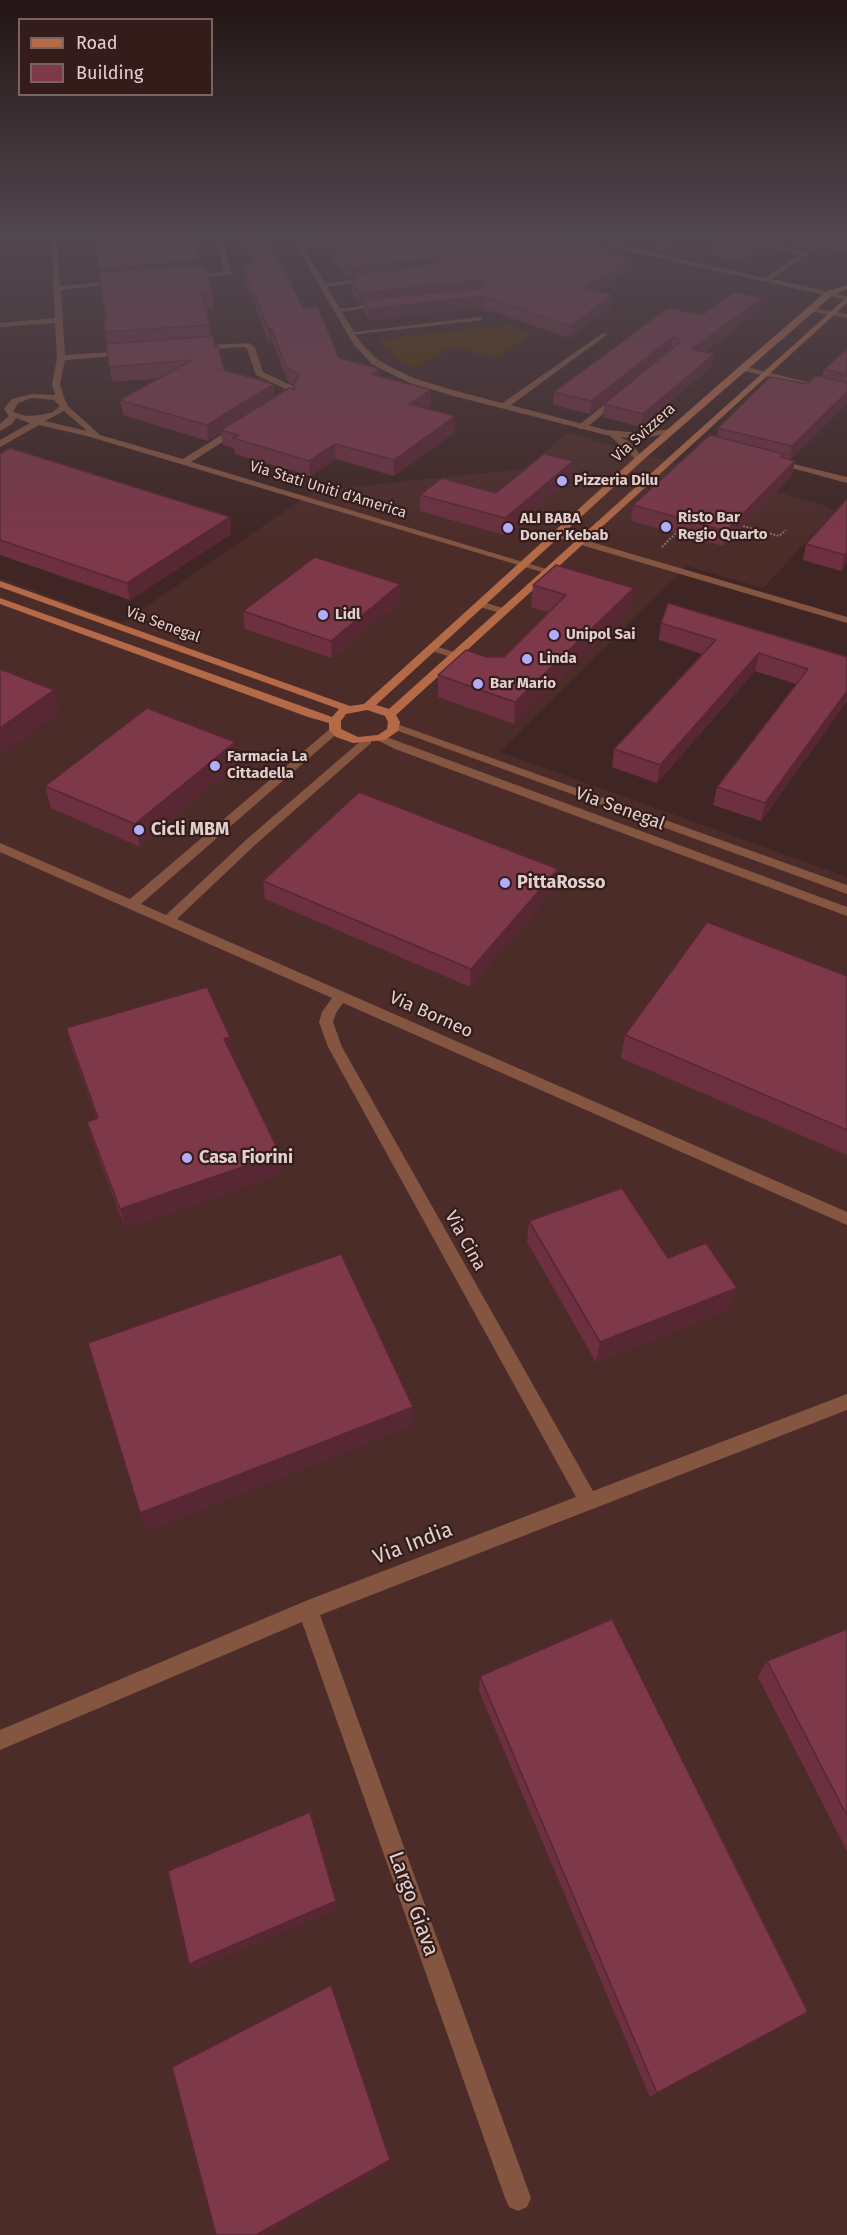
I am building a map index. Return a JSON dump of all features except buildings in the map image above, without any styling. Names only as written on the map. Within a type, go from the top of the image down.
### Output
[{"type":"main road","name":"Via Svizzera","points":[[367,707],[639,459],[777,339]]},
{"type":"main road","points":[[392,720],[454,655],[802,339]]},
{"type":"main road","name":"Via Senegal","points":[[0,584],[348,709]]},
{"type":"main road","name":"Via Senegal","points":[[0,601],[335,725]]},
{"type":"main road","points":[[367,707],[384,710],[392,720],[392,731],[381,738],[367,741],[348,739],[335,725],[348,709],[367,707]]},
{"type":"street","points":[[61,339],[61,358],[56,384],[62,404]]},
{"type":"street","points":[[354,339],[363,352],[390,370],[426,385],[606,433],[641,436],[670,432]]},
{"type":"street","points":[[189,349],[236,345],[246,345],[251,348],[259,373],[294,390],[292,395],[272,407]]},
{"type":"street","points":[[61,358],[142,352]]},
{"type":"street","points":[[743,368],[847,394]]},
{"type":"street","points":[[0,428],[9,422],[10,405],[42,392],[58,378]]},
{"type":"street","points":[[0,400],[49,396],[62,404]]},
{"type":"street","points":[[0,444],[62,404]]},
{"type":"street","name":"Via Stati Uniti d'America","points":[[62,404],[100,438]]},
{"type":"street","points":[[0,407],[11,414]]},
{"type":"street","name":"Via Stati Uniti d'America","points":[[11,414],[184,462],[548,571]]},
{"type":"street","points":[[184,462],[252,420]]},
{"type":"street","points":[[606,433],[627,444],[639,459]]},
{"type":"street","points":[[692,440],[703,442]]},
{"type":"street","points":[[769,459],[847,480]]},
{"type":"street","points":[[557,535],[847,620]]},
{"type":"street","name":"Via Senegal","points":[[392,720],[847,890]]},
{"type":"street","points":[[132,904],[335,725]]},
{"type":"street","name":"Via Senegal","points":[[381,738],[399,747],[847,912]]},
{"type":"street","points":[[168,920],[251,842],[367,741]]},
{"type":"street","name":"Via Borneo","points":[[0,847],[847,1219]]},
{"type":"street","name":"Via Cina","points":[[340,997],[329,1012],[326,1022],[334,1047],[590,1502]]},
{"type":"street","name":"Via India","points":[[0,1740],[308,1610],[847,1402]]},
{"type":"street","name":"Largo Giava","points":[[308,1610],[518,2198]]},
{"type":"lane","points":[[504,406],[598,339]]},
{"type":"lane","points":[[582,427],[627,390]]},
{"type":"lane","points":[[480,604],[503,611]]},
{"type":"lane","points":[[432,648],[454,655]]},
{"type":"path","points":[[743,526],[779,536],[786,530]]},
{"type":"path","points":[[659,550],[676,533]]},
{"type":"shaded area","points":[[523,339],[497,358],[451,347],[415,368],[398,360],[386,350],[379,340]]},
{"type":"shaded area","points":[[568,433],[827,506],[835,511],[763,588],[687,566],[500,752],[847,877],[847,2235],[0,2235],[0,578],[123,623],[314,491],[523,469]]},
{"type":"place","name":"Pizzeria Dilu","points":[[562,481]]},
{"type":"place","name":"Risto Bar Regio Quarto","points":[[666,527]]},
{"type":"place","name":"ALI BABA Doner Kebab","points":[[508,528]]},
{"type":"place","name":"Lidl","points":[[323,615]]},
{"type":"place","name":"Unipol Sai","points":[[554,635]]},
{"type":"place","name":"Linda","points":[[527,659]]},
{"type":"place","name":"Bar Mario","points":[[478,684]]},
{"type":"place","name":"Farmacia La Cittadella","points":[[215,766]]},
{"type":"place","name":"Cicli MBM","points":[[139,830]]},
{"type":"place","name":"PittaRosso","points":[[505,883]]},
{"type":"place","name":"Casa Fiorini","points":[[187,1158]]}]
